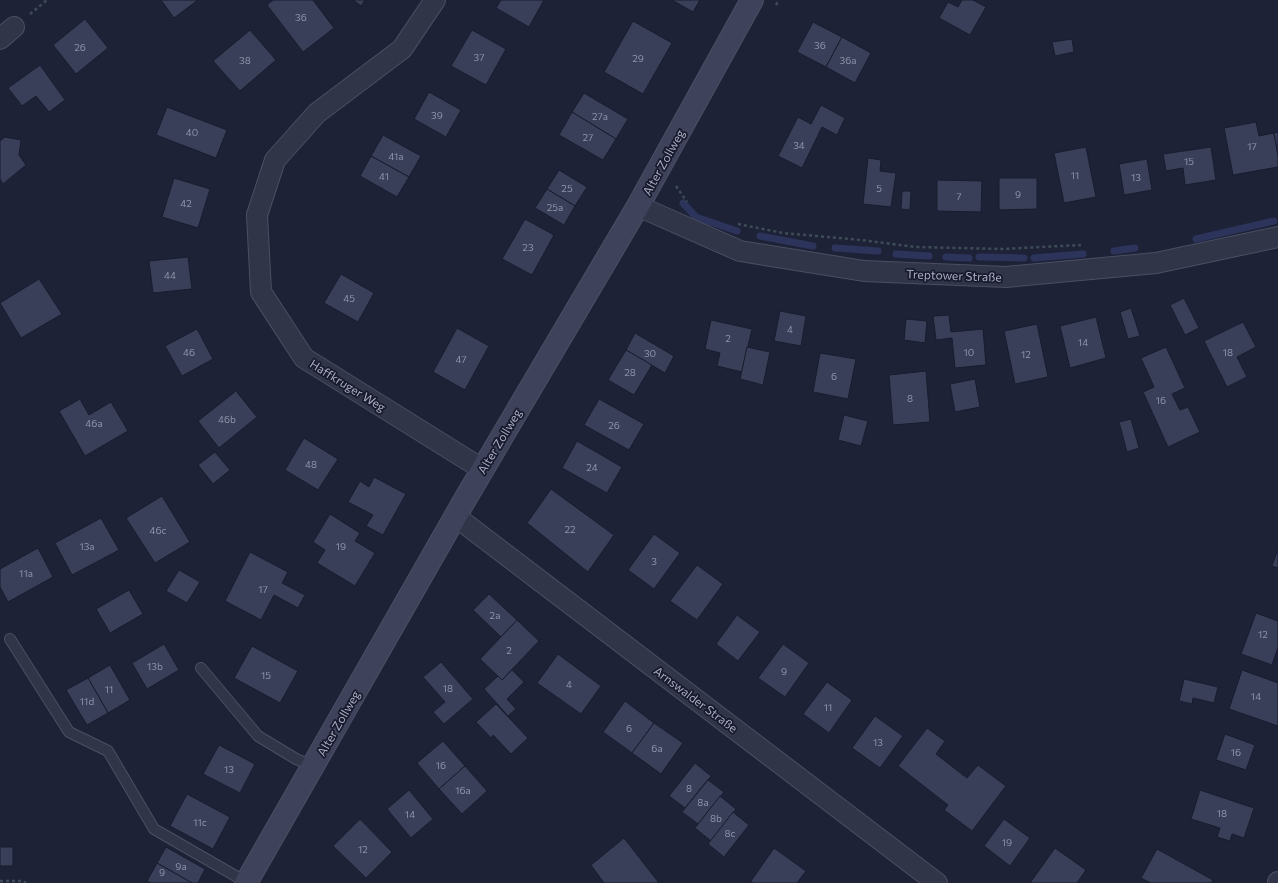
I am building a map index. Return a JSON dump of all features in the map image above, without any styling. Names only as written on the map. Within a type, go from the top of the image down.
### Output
[{"type":"street","name":"Haffkruger Weg","points":[[436,0],[402,49],[317,113],[275,160],[257,215],[261,292],[304,358],[482,469]]},
{"type":"street","name":"Alter Zollweg","points":[[246,882],[482,469],[638,206],[752,0]]},
{"type":"street","name":"Treptower Straße","points":[[638,206],[740,251],[864,271],[1006,277],[1156,263],[1278,237]]},
{"type":"street","name":"Arnswalder Straße","points":[[455,516],[937,883]]},
{"type":"lane","points":[[10,639],[69,732],[108,750],[154,830],[246,882]]},
{"type":"lane","points":[[201,668],[258,736],[296,759],[312,766]]},
{"type":"path","points":[[676,186],[691,208]]},
{"type":"path","points":[[738,224],[783,233],[861,240],[916,247],[1002,249],[1088,245]]},
{"type":"path","points":[[0,881],[23,881],[26,883]]},
{"type":"building","points":[[161,0],[198,0],[174,18]]},
{"type":"building","points":[[273,0],[313,0],[334,28],[303,52],[267,5]]},
{"type":"building","points":[[353,0],[365,0],[361,6]]},
{"type":"building","points":[[501,0],[544,0],[529,27],[496,8]]},
{"type":"building","points":[[672,0],[700,0],[693,12]]},
{"type":"building","points":[[962,0],[973,0],[986,7],[970,35],[939,18],[948,2],[958,7]]},
{"type":"building","points":[[85,19],[108,48],[76,74],[53,45]]},
{"type":"building","points":[[633,21],[672,43],[643,94],[604,72]]},
{"type":"building","points":[[813,22],[842,37],[826,67],[797,52]]},
{"type":"building","points":[[250,30],[276,60],[240,91],[213,61]]},
{"type":"building","points":[[472,30],[506,49],[486,85],[451,66]]},
{"type":"building","points":[[842,37],[871,53],[855,83],[826,67]]},
{"type":"building","points":[[1072,39],[1074,52],[1055,56],[1052,42]]},
{"type":"building","points":[[40,65],[65,100],[49,112],[36,96],[22,106],[8,88]]},
{"type":"building","points":[[429,92],[461,110],[446,137],[414,119]]},
{"type":"building","points":[[584,93],[628,119],[616,139],[572,112]]},
{"type":"building","points":[[821,105],[845,118],[837,135],[822,127],[802,168],[778,156],[798,117],[811,124]]},
{"type":"building","points":[[167,107],[227,130],[216,158],[156,135]]},
{"type":"building","points":[[572,112],[616,139],[603,160],[559,135]]},
{"type":"building","points":[[1256,122],[1259,136],[1274,133],[1278,155],[1278,167],[1233,175],[1224,128]]},
{"type":"building","points":[[1278,132],[1278,155],[1274,133]]},
{"type":"building","points":[[383,135],[421,156],[409,177],[371,156]]},
{"type":"building","points":[[5,137],[21,140],[19,155],[26,165],[3,184],[0,179],[0,141]]},
{"type":"building","points":[[1086,147],[1096,197],[1064,203],[1054,153]]},
{"type":"building","points":[[1211,147],[1216,180],[1185,185],[1183,168],[1166,171],[1163,154]]},
{"type":"building","points":[[371,156],[409,177],[397,197],[360,176]]},
{"type":"building","points":[[868,158],[881,160],[880,171],[896,173],[891,207],[863,204]]},
{"type":"building","points":[[1147,159],[1152,190],[1124,195],[1119,164]]},
{"type":"building","points":[[559,170],[587,187],[575,206],[547,189]]},
{"type":"building","points":[[174,178],[210,189],[198,228],[162,217]]},
{"type":"building","points":[[999,178],[1037,178],[1037,209],[999,210]]},
{"type":"building","points":[[937,180],[982,181],[981,212],[937,211]]},
{"type":"building","points":[[547,189],[575,206],[564,225],[535,208]]},
{"type":"building","points":[[902,191],[911,191],[910,210],[901,209]]},
{"type":"building","points":[[525,219],[554,235],[532,275],[502,259]]},
{"type":"building","points":[[188,257],[192,289],[153,293],[149,261]]},
{"type":"building","points":[[341,274],[374,293],[358,322],[324,303]]},
{"type":"building","points":[[39,279],[62,314],[21,338],[0,303]]},
{"type":"building","points":[[1184,298],[1199,328],[1185,335],[1170,305]]},
{"type":"building","points":[[1131,308],[1140,336],[1128,339],[1120,312]]},
{"type":"building","points":[[780,311],[806,316],[801,346],[774,341]]},
{"type":"building","points":[[949,315],[951,332],[983,329],[986,365],[955,368],[952,338],[936,340],[933,316]]},
{"type":"building","points":[[1096,317],[1106,358],[1070,368],[1060,326]]},
{"type":"building","points":[[906,319],[927,321],[925,343],[904,340]]},
{"type":"building","points":[[711,320],[752,329],[742,372],[717,366],[720,353],[705,349]]},
{"type":"building","points":[[1243,322],[1256,347],[1237,357],[1247,377],[1227,387],[1204,341]]},
{"type":"building","points":[[1037,324],[1048,377],[1015,384],[1004,331]]},
{"type":"building","points":[[457,328],[489,346],[465,390],[433,372]]},
{"type":"building","points":[[197,329],[213,359],[182,376],[165,346]]},
{"type":"building","points":[[635,333],[674,356],[665,373],[626,350]]},
{"type":"building","points":[[747,347],[770,352],[763,385],[740,379]]},
{"type":"building","points":[[1166,347],[1185,388],[1172,394],[1180,410],[1188,407],[1200,432],[1168,447],[1143,392],[1154,387],[1141,358]]},
{"type":"building","points":[[626,350],[652,365],[634,395],[608,380]]},
{"type":"building","points":[[820,353],[856,359],[848,399],[813,392]]},
{"type":"building","points":[[926,371],[930,422],[893,425],[889,375]]},
{"type":"building","points":[[975,379],[980,407],[955,412],[950,384]]},
{"type":"building","points":[[236,391],[257,417],[219,448],[198,421]]},
{"type":"building","points":[[80,399],[89,415],[111,402],[128,431],[85,456],[59,411]]},
{"type":"building","points":[[599,399],[644,424],[629,450],[584,425]]},
{"type":"building","points":[[844,415],[868,421],[861,446],[838,440]]},
{"type":"building","points":[[1131,419],[1139,448],[1127,452],[1119,422]]},
{"type":"building","points":[[304,438],[338,459],[318,490],[285,470]]},
{"type":"building","points":[[577,441],[622,467],[607,493],[562,468]]},
{"type":"building","points":[[215,452],[230,470],[213,484],[198,465]]},
{"type":"building","points":[[374,477],[406,494],[383,535],[366,526],[373,515],[348,502],[360,481],[369,487]]},
{"type":"building","points":[[551,489],[614,535],[588,572],[527,523]]},
{"type":"building","points":[[162,496],[190,542],[155,563],[126,518]]},
{"type":"building","points":[[330,514],[360,533],[355,541],[375,553],[355,586],[317,563],[325,550],[313,542]]},
{"type":"building","points":[[101,518],[119,550],[72,575],[55,543]]},
{"type":"building","points":[[654,534],[680,553],[654,589],[628,570]]},
{"type":"building","points":[[38,548],[53,577],[8,602],[0,587],[0,569]]},
{"type":"building","points":[[1278,549],[1278,568],[1272,566]]},
{"type":"building","points":[[250,552],[288,572],[282,583],[305,595],[298,608],[274,595],[261,620],[225,601]]},
{"type":"building","points":[[697,565],[723,584],[697,620],[670,601]]},
{"type":"building","points":[[179,570],[200,582],[187,603],[166,591]]},
{"type":"building","points":[[129,590],[143,614],[110,633],[96,609]]},
{"type":"building","points":[[489,594],[517,620],[501,637],[473,610]]},
{"type":"building","points":[[1256,613],[1278,621],[1278,647],[1272,665],[1241,654]]},
{"type":"building","points":[[737,615],[760,632],[738,661],[716,644]]},
{"type":"building","points":[[517,620],[539,641],[502,680],[480,659]]},
{"type":"building","points":[[164,644],[179,670],[147,689],[132,663]]},
{"type":"building","points":[[783,644],[809,663],[785,697],[758,678]]},
{"type":"building","points":[[252,646],[298,671],[280,703],[234,678]]},
{"type":"building","points":[[558,654],[601,686],[581,714],[537,683]]},
{"type":"building","points":[[441,662],[473,699],[444,724],[433,712],[445,702],[423,677]]},
{"type":"building","points":[[110,665],[130,700],[108,713],[88,678]]},
{"type":"building","points":[[512,670],[524,682],[507,699],[516,709],[508,716],[484,689],[498,676],[502,680]]},
{"type":"building","points":[[1242,670],[1278,683],[1278,726],[1229,709]]},
{"type":"building","points":[[88,678],[108,713],[87,725],[66,690]]},
{"type":"building","points":[[1184,679],[1218,687],[1214,703],[1193,698],[1192,704],[1179,701]]},
{"type":"building","points":[[827,682],[852,700],[829,733],[803,714]]},
{"type":"building","points":[[625,701],[654,723],[632,753],[603,732]]},
{"type":"building","points":[[496,704],[528,738],[511,754],[493,735],[491,738],[476,722]]},
{"type":"building","points":[[875,716],[903,736],[880,768],[852,748]]},
{"type":"building","points":[[654,723],[683,743],[661,774],[632,753]]},
{"type":"building","points":[[927,728],[945,741],[936,754],[967,778],[978,765],[1006,786],[972,831],[944,810],[948,805],[898,766]]},
{"type":"building","points":[[1225,734],[1255,745],[1246,770],[1216,760]]},
{"type":"building","points":[[443,741],[465,766],[439,789],[417,763]]},
{"type":"building","points":[[219,745],[255,764],[240,793],[203,774]]},
{"type":"building","points":[[695,763],[711,776],[685,808],[669,796]]},
{"type":"building","points":[[465,766],[487,791],[462,814],[439,789]]},
{"type":"building","points":[[708,780],[724,792],[698,824],[682,812]]},
{"type":"building","points":[[409,790],[433,819],[411,838],[387,809]]},
{"type":"building","points":[[1200,790],[1254,808],[1244,838],[1232,834],[1230,841],[1217,837],[1220,828],[1191,819]]},
{"type":"building","points":[[187,794],[230,817],[213,849],[170,826]]},
{"type":"building","points":[[720,796],[736,809],[711,841],[695,828]]},
{"type":"building","points":[[733,812],[749,825],[724,857],[708,844]]},
{"type":"building","points":[[360,819],[392,852],[366,878],[333,846]]},
{"type":"building","points":[[1004,819],[1030,838],[1010,866],[984,846]]},
{"type":"building","points":[[624,838],[659,883],[604,883],[591,865]]},
{"type":"building","points":[[0,847],[13,847],[13,866],[0,866]]},
{"type":"building","points":[[166,847],[205,869],[198,883],[192,883],[157,863]]},
{"type":"building","points":[[774,848],[806,871],[797,883],[753,883],[751,881]]},
{"type":"building","points":[[1055,848],[1086,870],[1077,883],[1030,883]]},
{"type":"building","points":[[1157,849],[1213,880],[1211,883],[1151,883],[1141,878]]},
{"type":"building","points":[[157,863],[192,883],[151,883],[147,881]]},
{"type":"waterway","points":[[683,203],[696,217],[737,231]]},
{"type":"waterway","points":[[1196,239],[1274,221]]},
{"type":"waterway","points":[[760,236],[813,246]]},
{"type":"waterway","points":[[835,248],[878,251]]},
{"type":"waterway","points":[[1114,251],[1135,248]]},
{"type":"waterway","points":[[896,254],[929,256]]},
{"type":"waterway","points":[[1034,258],[1083,254]]},
{"type":"waterway","points":[[946,257],[969,258]]},
{"type":"waterway","points":[[979,257],[1024,258]]}]
